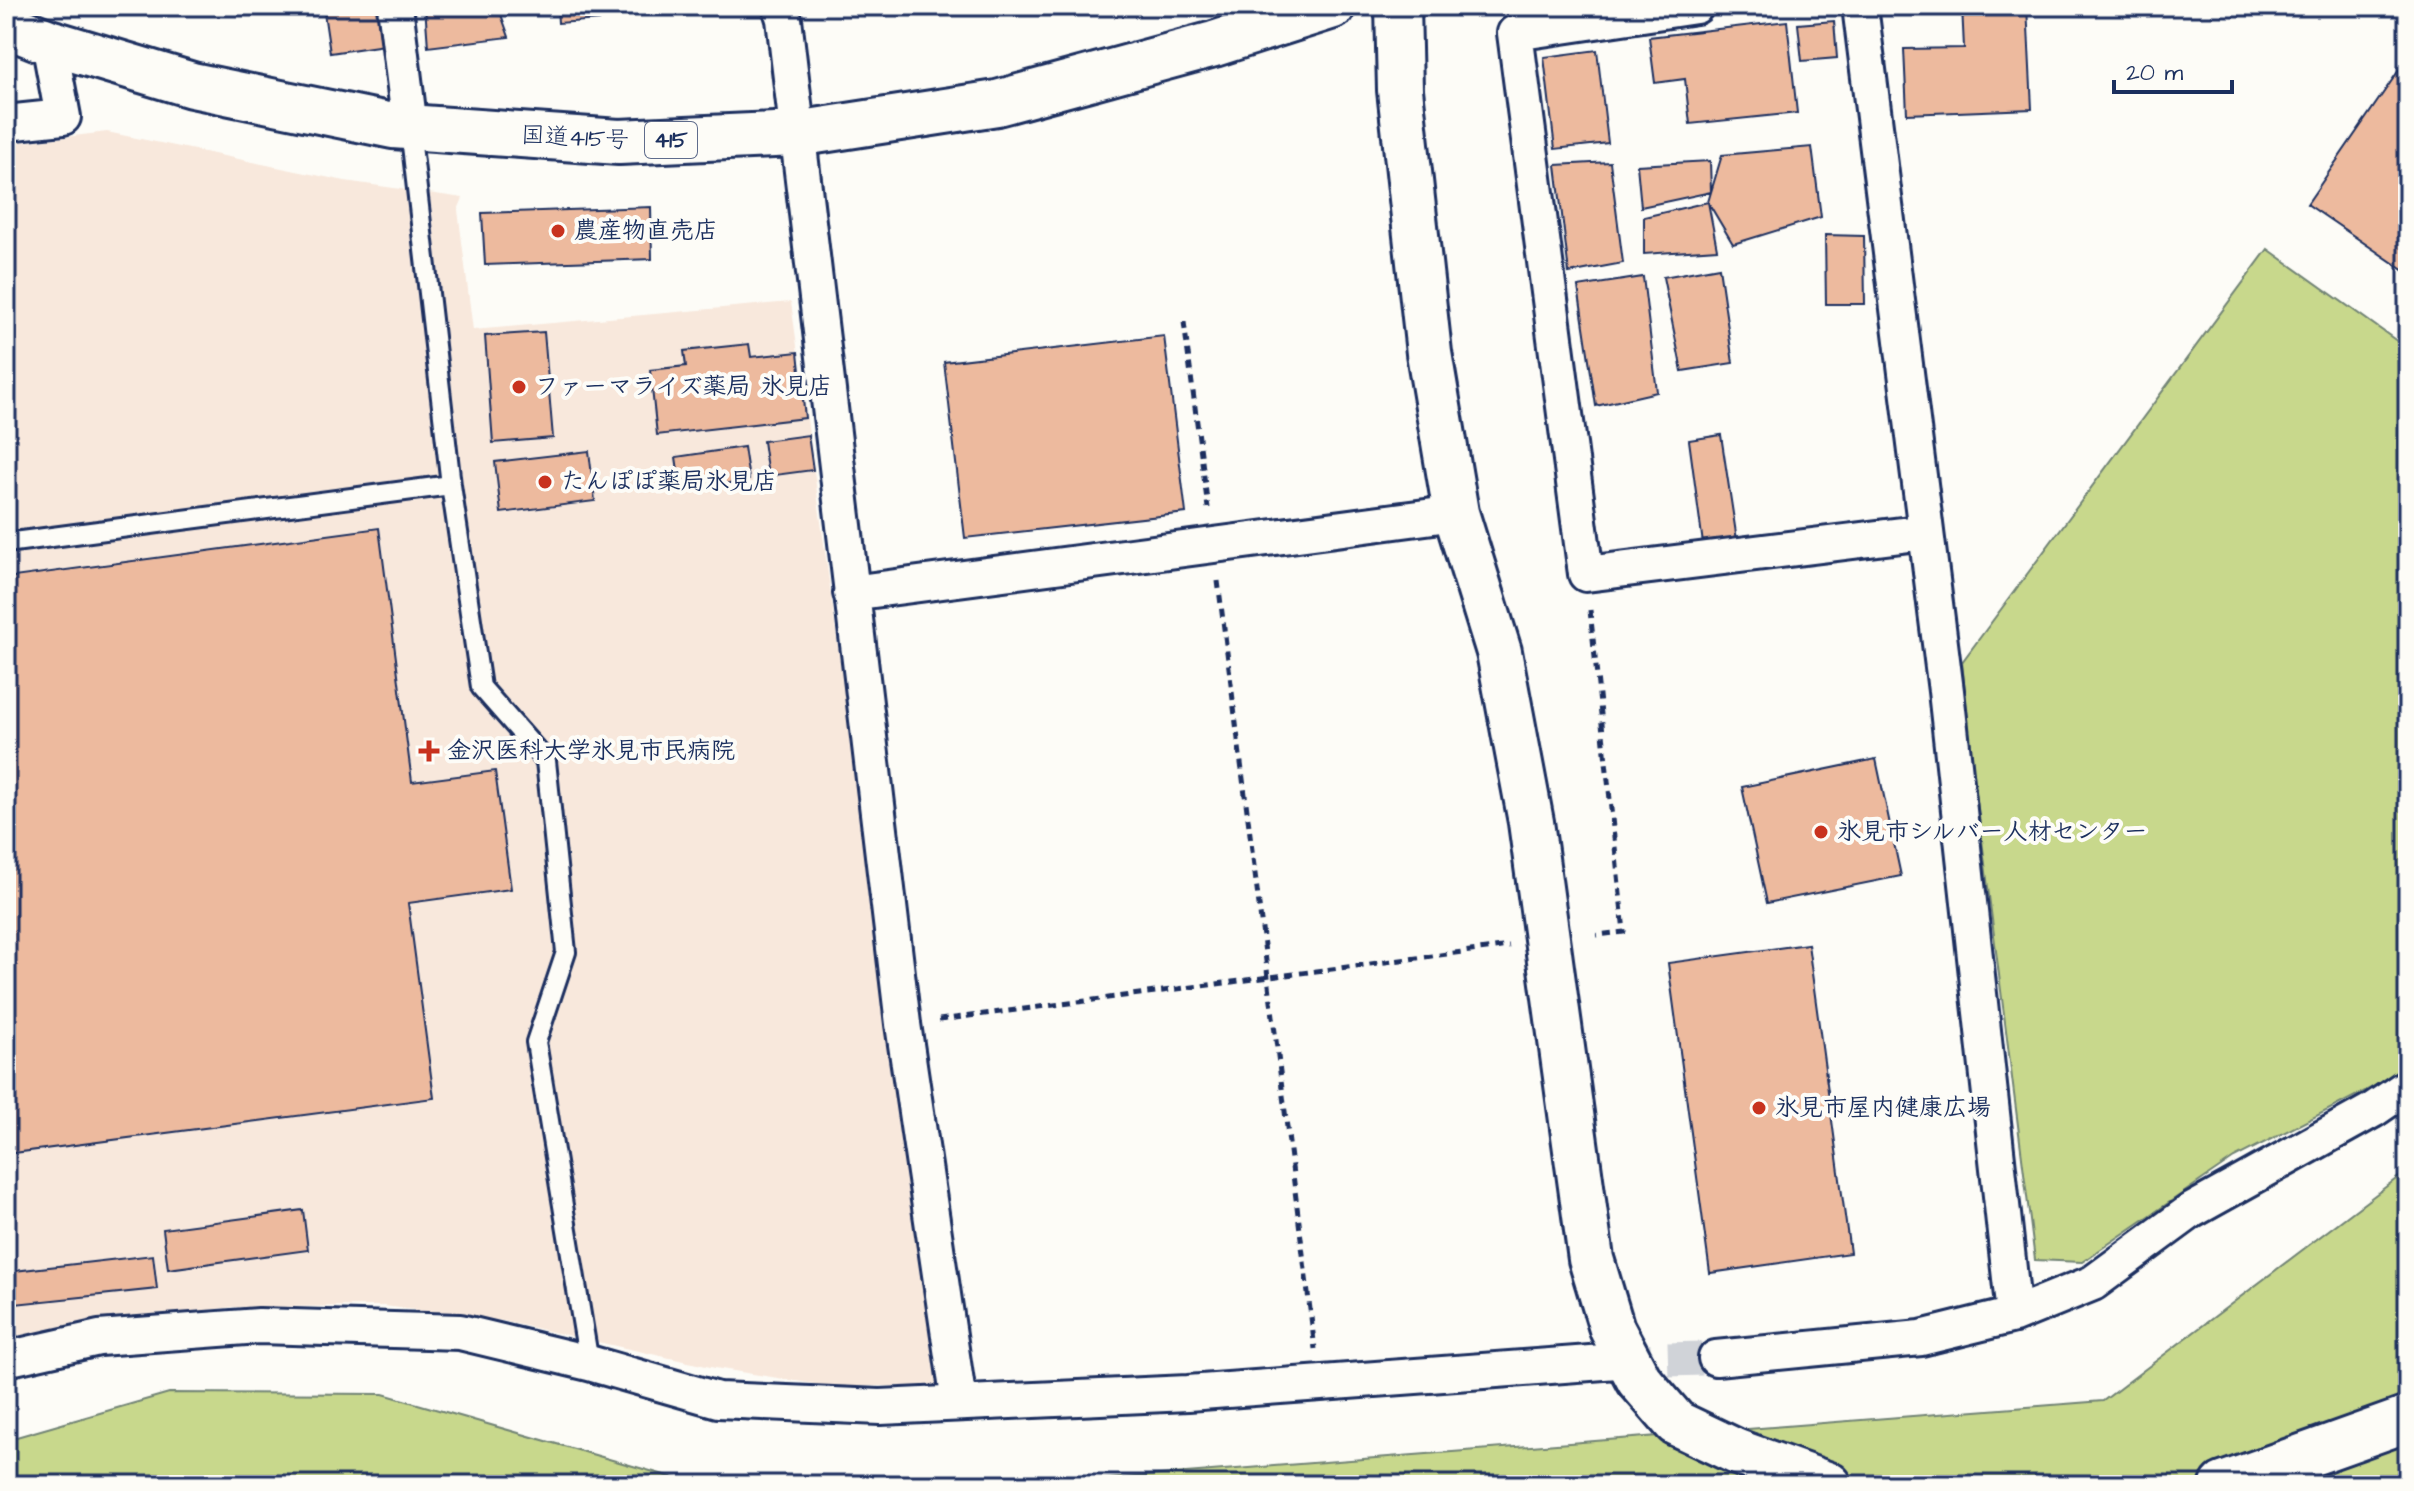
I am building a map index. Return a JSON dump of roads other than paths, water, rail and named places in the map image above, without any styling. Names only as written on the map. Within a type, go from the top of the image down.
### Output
[{"type":"main road","name":"国道415号","points":[[6,25],[49,42],[192,85],[393,126],[619,142],[796,134],[997,103],[1214,44],[1333,6]]},
{"type":"main road","points":[[1398,6],[1400,90],[1427,337],[1456,513],[1499,652],[1531,822],[1591,1259],[1612,1329],[1639,1380],[1676,1423],[1737,1452],[1829,1485]]},
{"type":"main road","points":[[2223,1485],[2408,1419]]},
{"type":"street","points":[[395,6],[410,128]]},
{"type":"street","points":[[780,6],[903,1024],[959,1403]]},
{"type":"street","points":[[1696,6],[1515,33],[1586,574],[1926,532]]},
{"type":"street","points":[[1860,6],[1946,691],[2014,1315]]},
{"type":"street","points":[[6,123],[63,117],[49,42]]},
{"type":"street","points":[[851,593],[1456,513]]},
{"type":"street","points":[[1716,1358],[1921,1338],[2014,1315],[2093,1283],[2191,1211],[2373,1110],[2408,1086]]},
{"type":"street","points":[[6,1359],[99,1338],[259,1326],[460,1332],[589,1363],[718,1400],[880,1407],[1188,1393],[1617,1361]]},
{"type":"lane","points":[[410,128],[451,485],[481,687],[546,761],[566,952],[536,1042],[589,1363]]},
{"type":"lane","points":[[6,543],[451,485]]},
{"type":"tunnel","points":[[1617,1361],[1716,1358]]},
{"type":"place","name":"農産物直売店","points":[[558,231]]},
{"type":"place","name":"ファーマライズ薬局 氷見店","points":[[519,387]]},
{"type":"place","name":"たんぽぽ薬局氷見店","points":[[545,482]]},
{"type":"place","name":"金沢医科大学氷見市民病院","points":[[429,751]]},
{"type":"place","name":"氷見市シルバー人材センター","points":[[1821,832]]},
{"type":"place","name":"氷見市屋内健康広場","points":[[1759,1108]]}]
